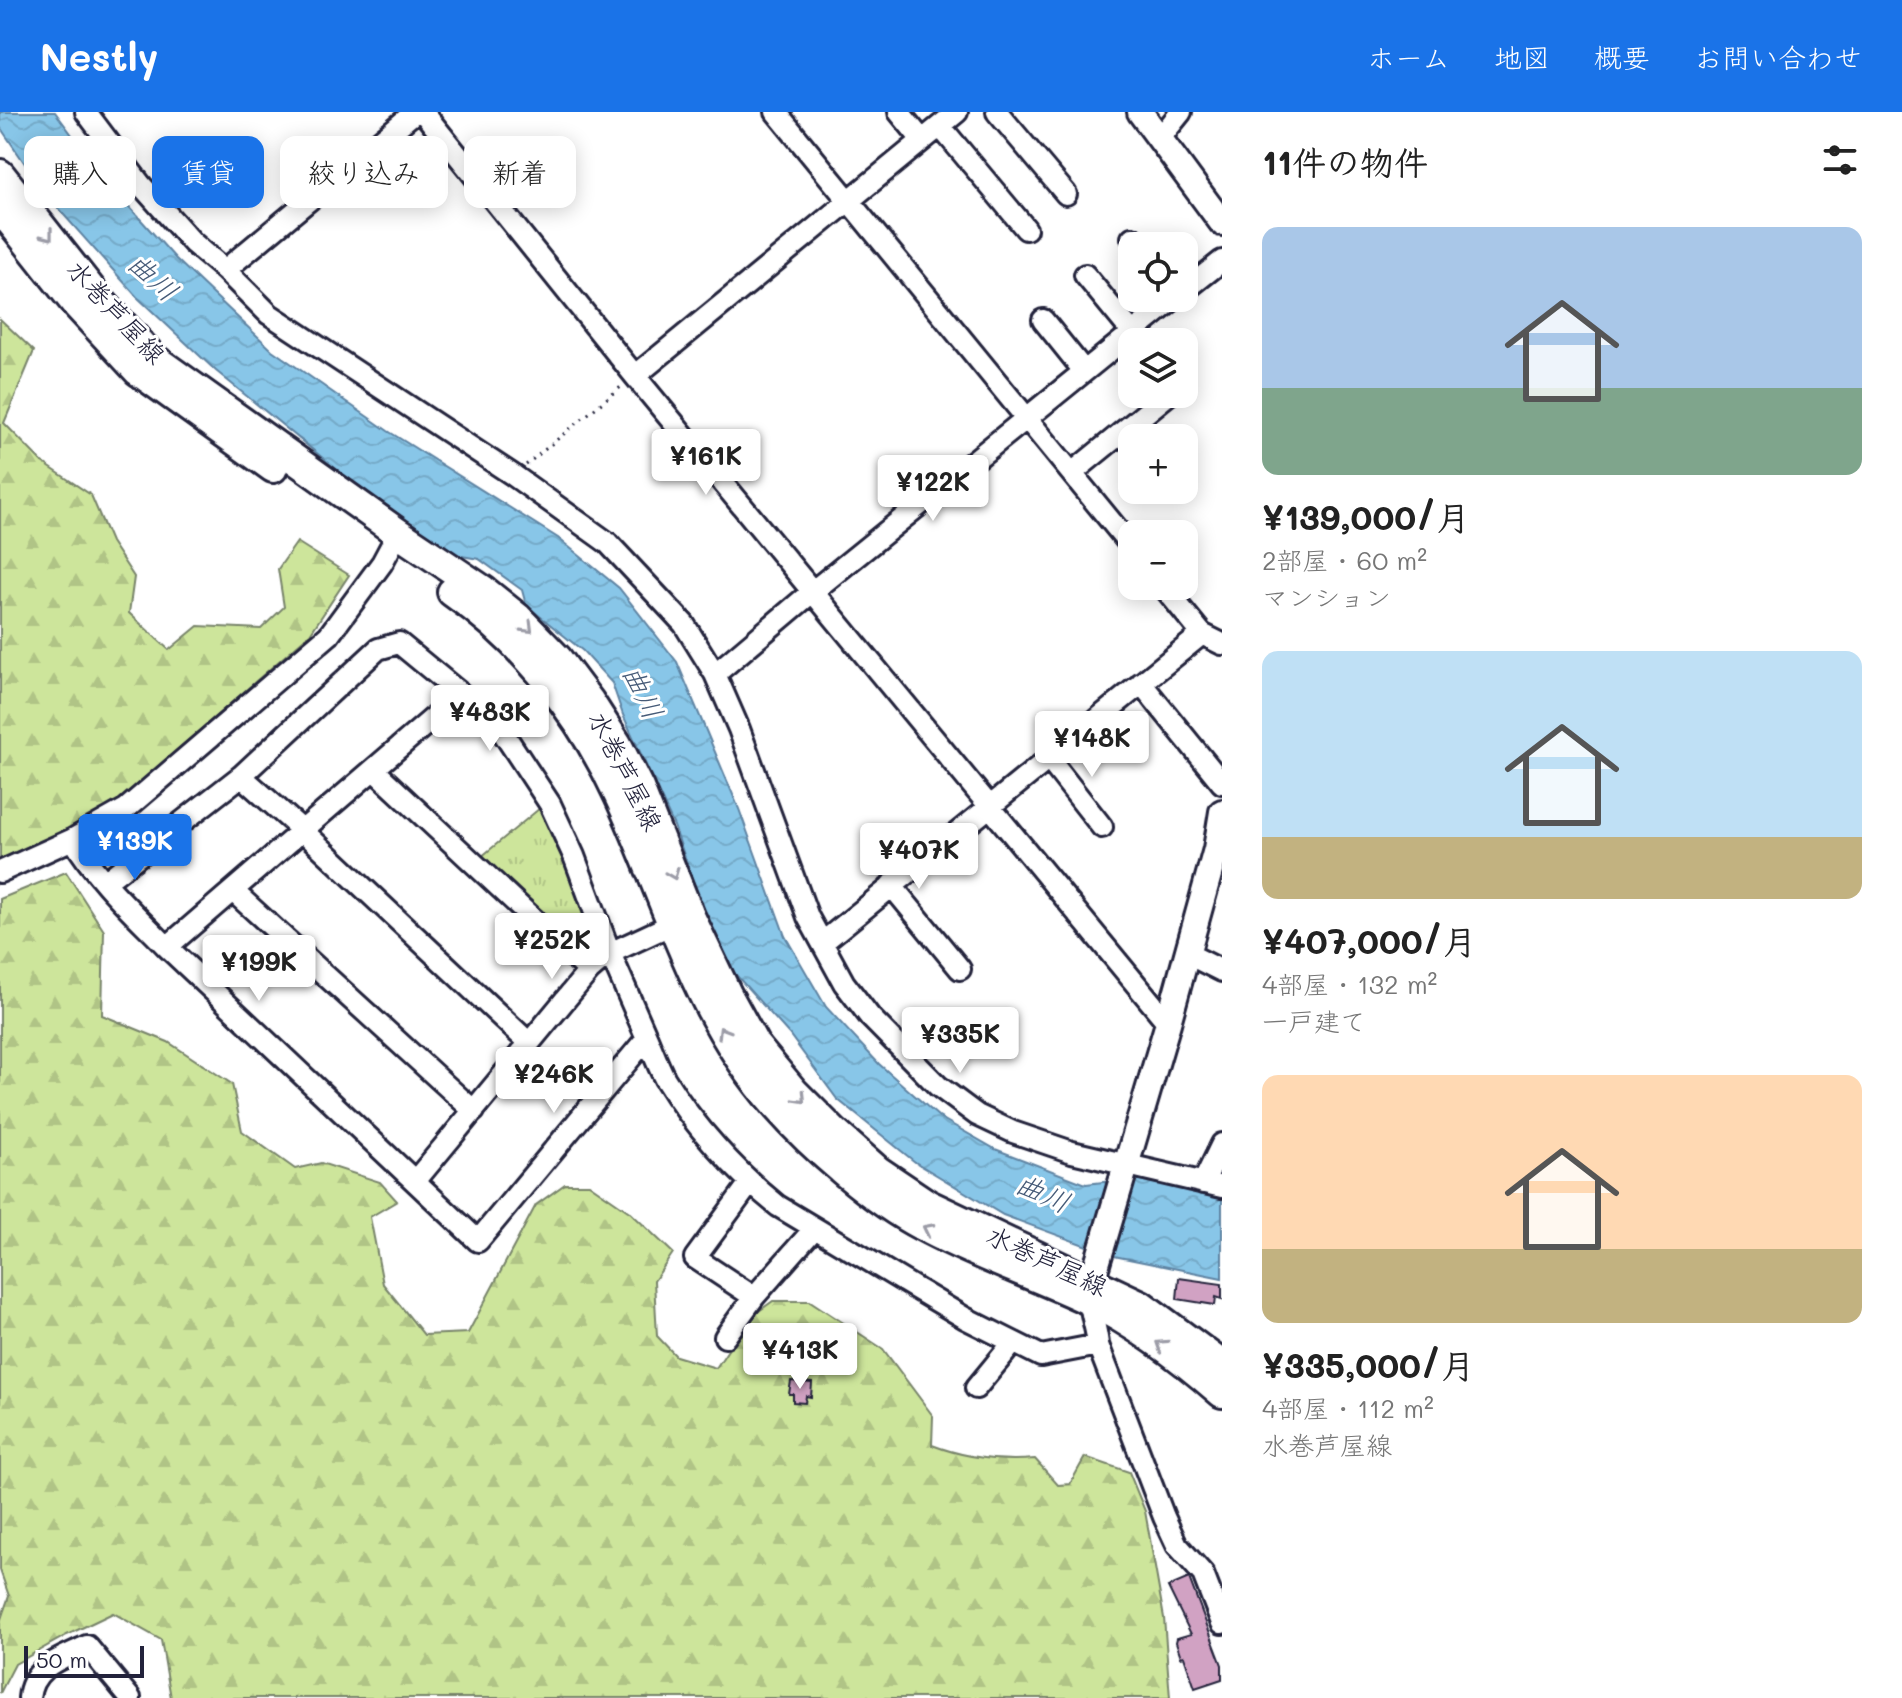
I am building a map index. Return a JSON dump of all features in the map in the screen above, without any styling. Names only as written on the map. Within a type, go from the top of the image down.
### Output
[{"type":"main road","name":"水巻芦屋線","points":[[0,174],[97,297],[153,358],[394,541]]},
{"type":"main road","name":"水巻芦屋線","points":[[0,208],[75,303],[138,371],[196,415],[394,541],[494,600],[518,618],[557,658],[617,744],[639,788],[680,920],[755,1045],[794,1092],[834,1132],[877,1170],[929,1205],[1141,1305],[1222,1365]]},
{"type":"main road","name":"水巻芦屋線","points":[[1093,1281],[1222,1393]]},
{"type":"street","points":[[86,112],[141,185],[193,243],[269,314],[513,475],[617,552],[684,624],[715,674],[739,729],[808,917],[822,943],[844,983],[870,1017],[938,1086],[977,1115],[1013,1132],[1125,1169],[1212,1185],[1222,1144]]},
{"type":"street","points":[[225,270],[415,112]]},
{"type":"street","points":[[423,112],[635,376],[1168,1023]]},
{"type":"street","points":[[776,112],[1118,530]]},
{"type":"street","points":[[899,112],[922,140]]},
{"type":"street","points":[[635,376],[957,112]]},
{"type":"street","points":[[997,112],[1066,194]]},
{"type":"street","points":[[1140,112],[1222,223]]},
{"type":"street","points":[[1160,138],[1181,112]]},
{"type":"street","points":[[940,126],[1026,229]]},
{"type":"street","points":[[1198,280],[1222,261]]},
{"type":"street","points":[[1085,275],[1129,328]]},
{"type":"street","points":[[1145,328],[1161,312]]},
{"type":"street","points":[[1043,320],[1084,371]]},
{"type":"street","points":[[715,674],[1084,371],[1118,349]]},
{"type":"street","points":[[1072,473],[1152,408]]},
{"type":"street","points":[[0,872],[73,839],[126,809],[329,635],[394,541]]},
{"type":"street","points":[[1174,600],[1202,634],[1222,644]]},
{"type":"street","points":[[822,943],[1202,634]]},
{"type":"street","points":[[105,882],[241,776],[378,649],[399,643],[500,728],[550,804],[665,1078],[713,1142],[750,1183],[814,1229],[842,1242],[965,1318],[1013,1343],[1041,1356],[1098,1345]]},
{"type":"street","points":[[1141,683],[1222,783]]},
{"type":"street","points":[[167,947],[461,694]]},
{"type":"street","points":[[1048,758],[1102,827]]},
{"type":"street","points":[[374,770],[589,971]]},
{"type":"street","points":[[241,776],[529,1043]]},
{"type":"street","points":[[1222,812],[1216,849],[1093,1281],[1098,1345],[1164,1517],[1177,1545],[1203,1574],[1222,1623]]},
{"type":"street","points":[[73,839],[105,882],[167,947],[478,1241],[647,1038]]},
{"type":"street","points":[[891,885],[960,969]]},
{"type":"street","points":[[234,892],[474,1111]]},
{"type":"street","points":[[416,1180],[589,971],[610,953],[680,920]]},
{"type":"street","points":[[1186,953],[1222,971]]},
{"type":"street","points":[[750,1183],[695,1258],[754,1297]]},
{"type":"street","points":[[725,1337],[754,1297],[814,1229]]},
{"type":"street","points":[[976,1388],[1013,1343]]},
{"type":"street","points":[[29,1698],[30,1685],[43,1667],[87,1646],[130,1698]]},
{"type":"path","points":[[513,475],[635,376]]},
{"type":"green space","points":[[0,319],[34,351],[4,423],[42,462],[91,495],[111,542],[134,577],[129,613],[169,650],[198,626],[261,629],[284,607],[278,569],[297,542],[349,575],[310,634],[115,804],[62,837],[0,861]]},
{"type":"green space","points":[[540,808],[563,855],[592,940],[588,951],[575,946],[481,857]]},
{"type":"green space","points":[[66,872],[104,931],[102,1015],[168,1042],[232,1084],[242,1131],[295,1169],[321,1163],[380,1182],[397,1201],[370,1217],[383,1284],[424,1335],[468,1333],[536,1205],[565,1184],[589,1184],[631,1213],[673,1253],[654,1281],[657,1336],[676,1356],[716,1368],[749,1318],[773,1301],[810,1301],[883,1349],[933,1416],[932,1445],[983,1458],[1035,1459],[1058,1485],[1070,1484],[1085,1457],[1129,1472],[1145,1511],[1164,1618],[1170,1698],[171,1698],[161,1640],[113,1613],[15,1664],[0,1693],[0,1622],[9,1596],[0,1570],[0,899]]},
{"type":"water","points":[[0,112],[55,112],[73,136],[24,136],[24,162],[0,127]]},
{"type":"water","name":"曲川","points":[[58,208],[130,208],[176,259],[272,350],[388,431],[558,538],[619,588],[677,662],[739,809],[785,936],[826,1007],[879,1064],[939,1117],[995,1149],[1086,1184],[1138,1178],[1222,1199],[1222,1278],[1114,1256],[1003,1215],[915,1162],[837,1099],[789,1034],[719,956],[674,826],[623,715],[612,683],[583,651],[526,605],[522,590],[479,559],[438,552],[216,371],[137,297]]},
{"type":"building","points":[[1179,1278],[1222,1284],[1222,1299],[1216,1297],[1215,1305],[1177,1299]]},
{"type":"building","points":[[791,1381],[812,1383],[811,1397],[806,1396],[805,1403],[793,1402],[793,1394],[789,1394]]},
{"type":"building","points":[[1189,1578],[1222,1665],[1222,1679],[1195,1688],[1176,1642],[1177,1638],[1191,1634],[1168,1587]]}]
